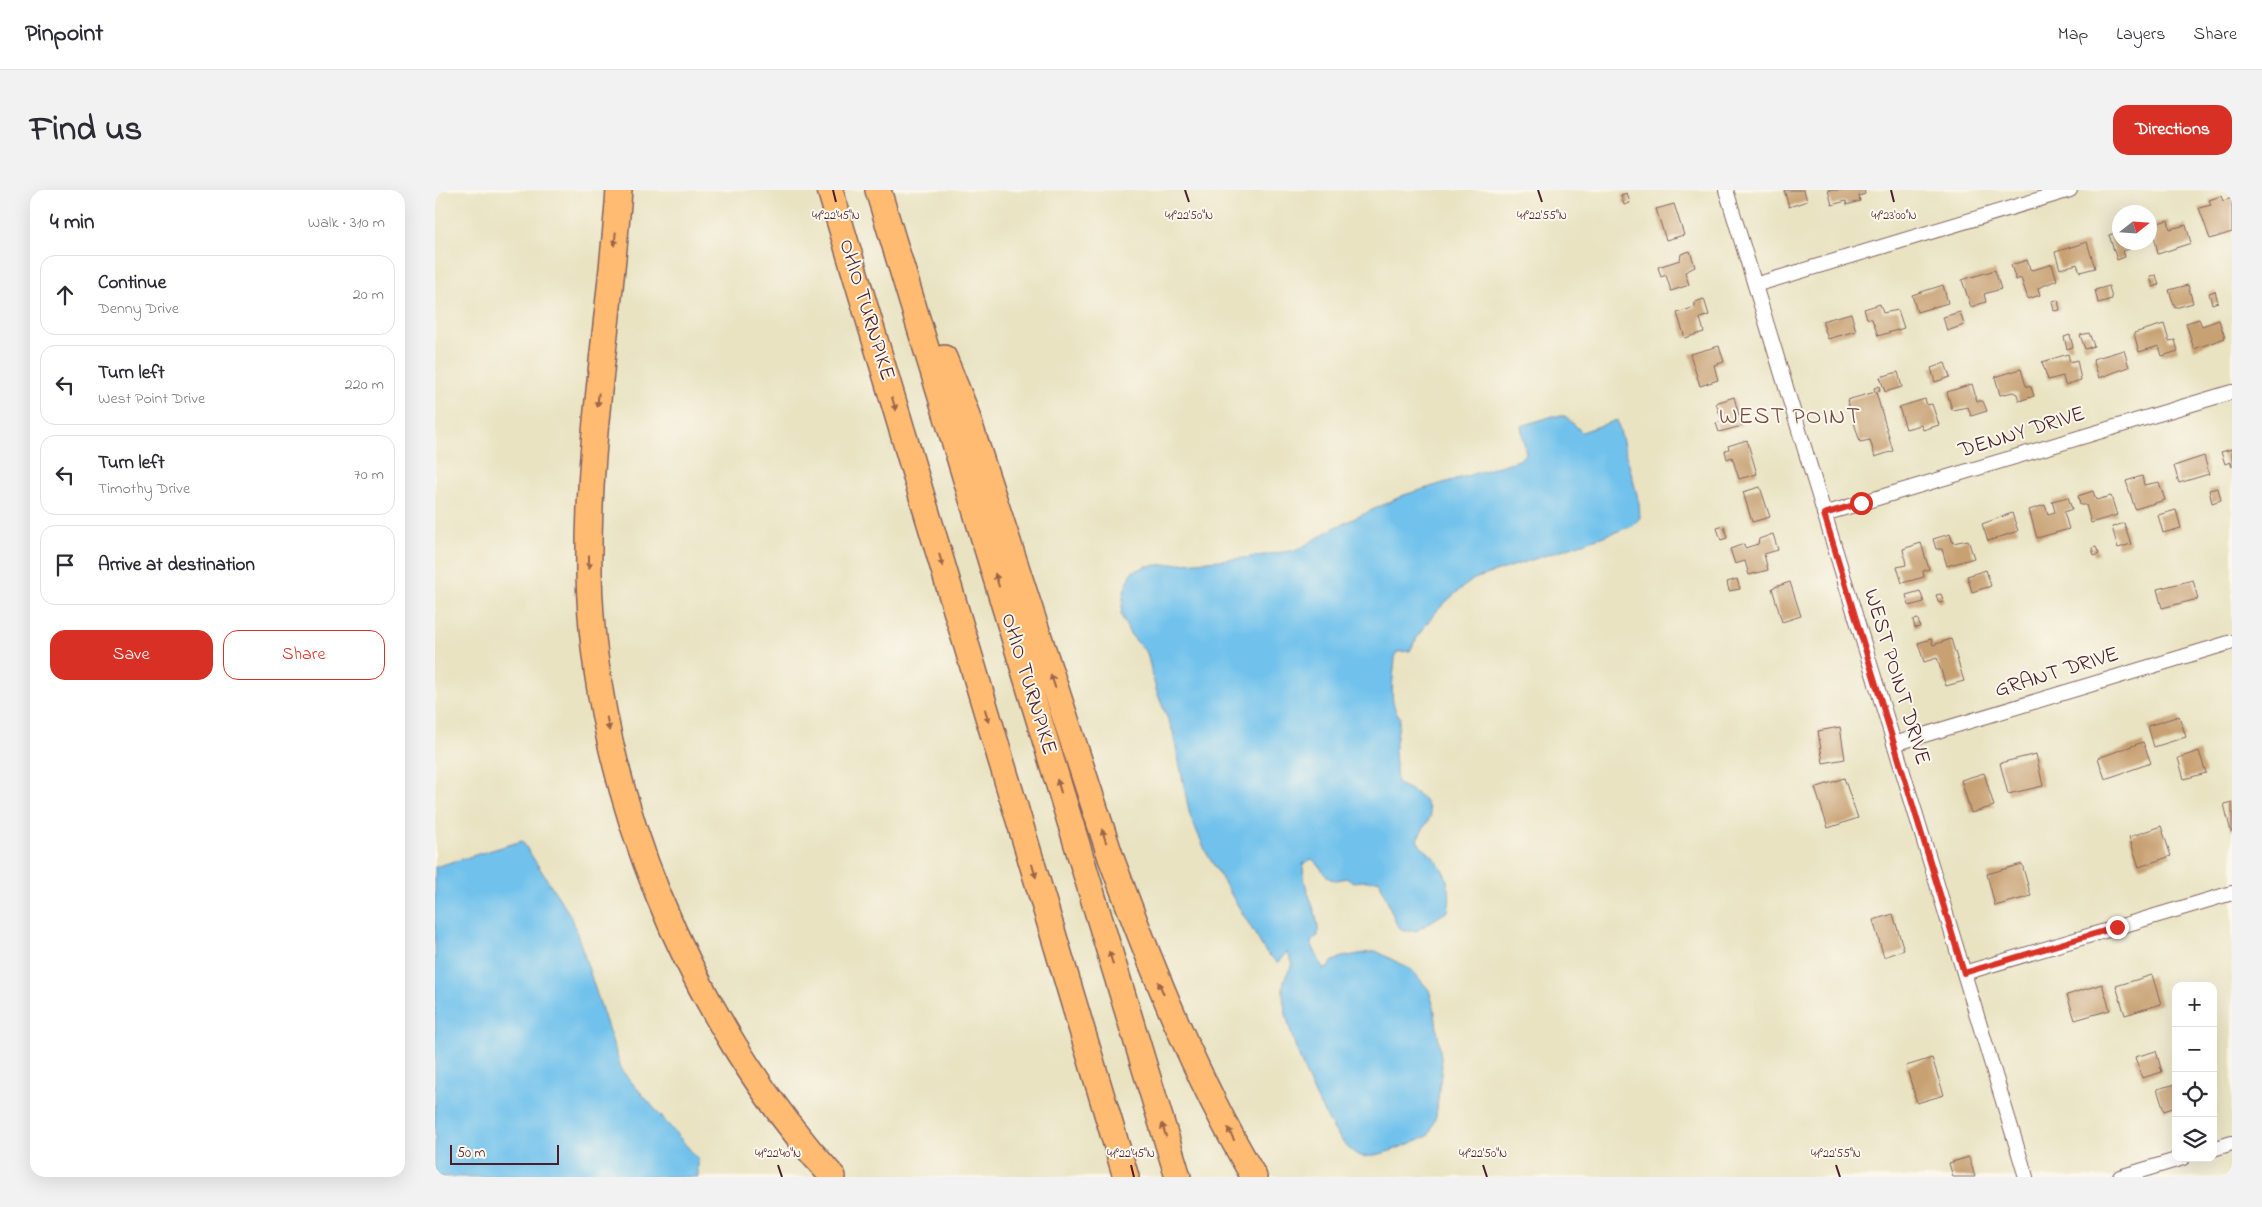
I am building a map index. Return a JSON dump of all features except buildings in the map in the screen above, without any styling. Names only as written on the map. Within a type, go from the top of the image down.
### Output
[{"type":"highway","points":[[619,190],[590,507],[592,613],[609,731],[628,806],[651,877],[696,978],[718,1018],[759,1083],[833,1177]]},
{"type":"highway","name":"OHIO TURNPIKE","points":[[830,190],[1126,1177]]},
{"type":"highway","name":"OHIO TURNPIKE","points":[[878,190],[1178,1177]]},
{"type":"highway","points":[[890,228],[964,407],[1108,850],[1138,931],[1200,1074],[1254,1177]]},
{"type":"street","name":"WEST POINT DRIVE","points":[[1726,190],[2026,1177]]},
{"type":"street","points":[[1755,285],[2070,190]]},
{"type":"street","name":"DENNY DRIVE","points":[[1824,514],[2232,392]]},
{"type":"street","name":"GRANT DRIVE","points":[[1894,744],[2232,642]]},
{"type":"street","points":[[1964,973],[2232,893]]},
{"type":"street","points":[[2217,1148],[2232,1144]]},
{"type":"street","points":[[2120,1177],[2172,1161]]},
{"type":"water","points":[[1553,416],[1565,416],[1582,432],[1617,420],[1639,502],[1640,518],[1632,526],[1613,533],[1474,579],[1455,594],[1429,620],[1410,651],[1397,652],[1392,697],[1400,717],[1395,750],[1397,783],[1423,798],[1429,808],[1431,816],[1417,839],[1419,844],[1435,859],[1444,872],[1450,895],[1448,911],[1416,931],[1403,931],[1396,923],[1379,880],[1352,882],[1346,878],[1333,880],[1326,876],[1312,859],[1303,864],[1305,883],[1318,927],[1318,936],[1311,943],[1323,968],[1328,968],[1332,962],[1342,957],[1376,951],[1412,970],[1429,990],[1434,1006],[1442,1066],[1436,1116],[1429,1135],[1385,1153],[1361,1156],[1348,1148],[1335,1131],[1321,1108],[1298,1054],[1284,1004],[1283,988],[1286,975],[1293,964],[1287,952],[1277,963],[1265,951],[1207,854],[1190,816],[1173,732],[1156,690],[1147,653],[1130,634],[1121,615],[1124,591],[1132,572],[1147,566],[1244,558],[1297,550],[1334,528],[1404,495],[1519,460],[1526,454],[1521,426]]},
{"type":"water","points":[[522,841],[572,918],[622,1071],[698,1159],[698,1177],[435,1177],[435,867]]},
{"type":"district","name":"WEST POINT","points":[[1790,417]]},
{"type":"route","points":[[1861,503],[1824,514],[1964,973],[2117,927]]}]
